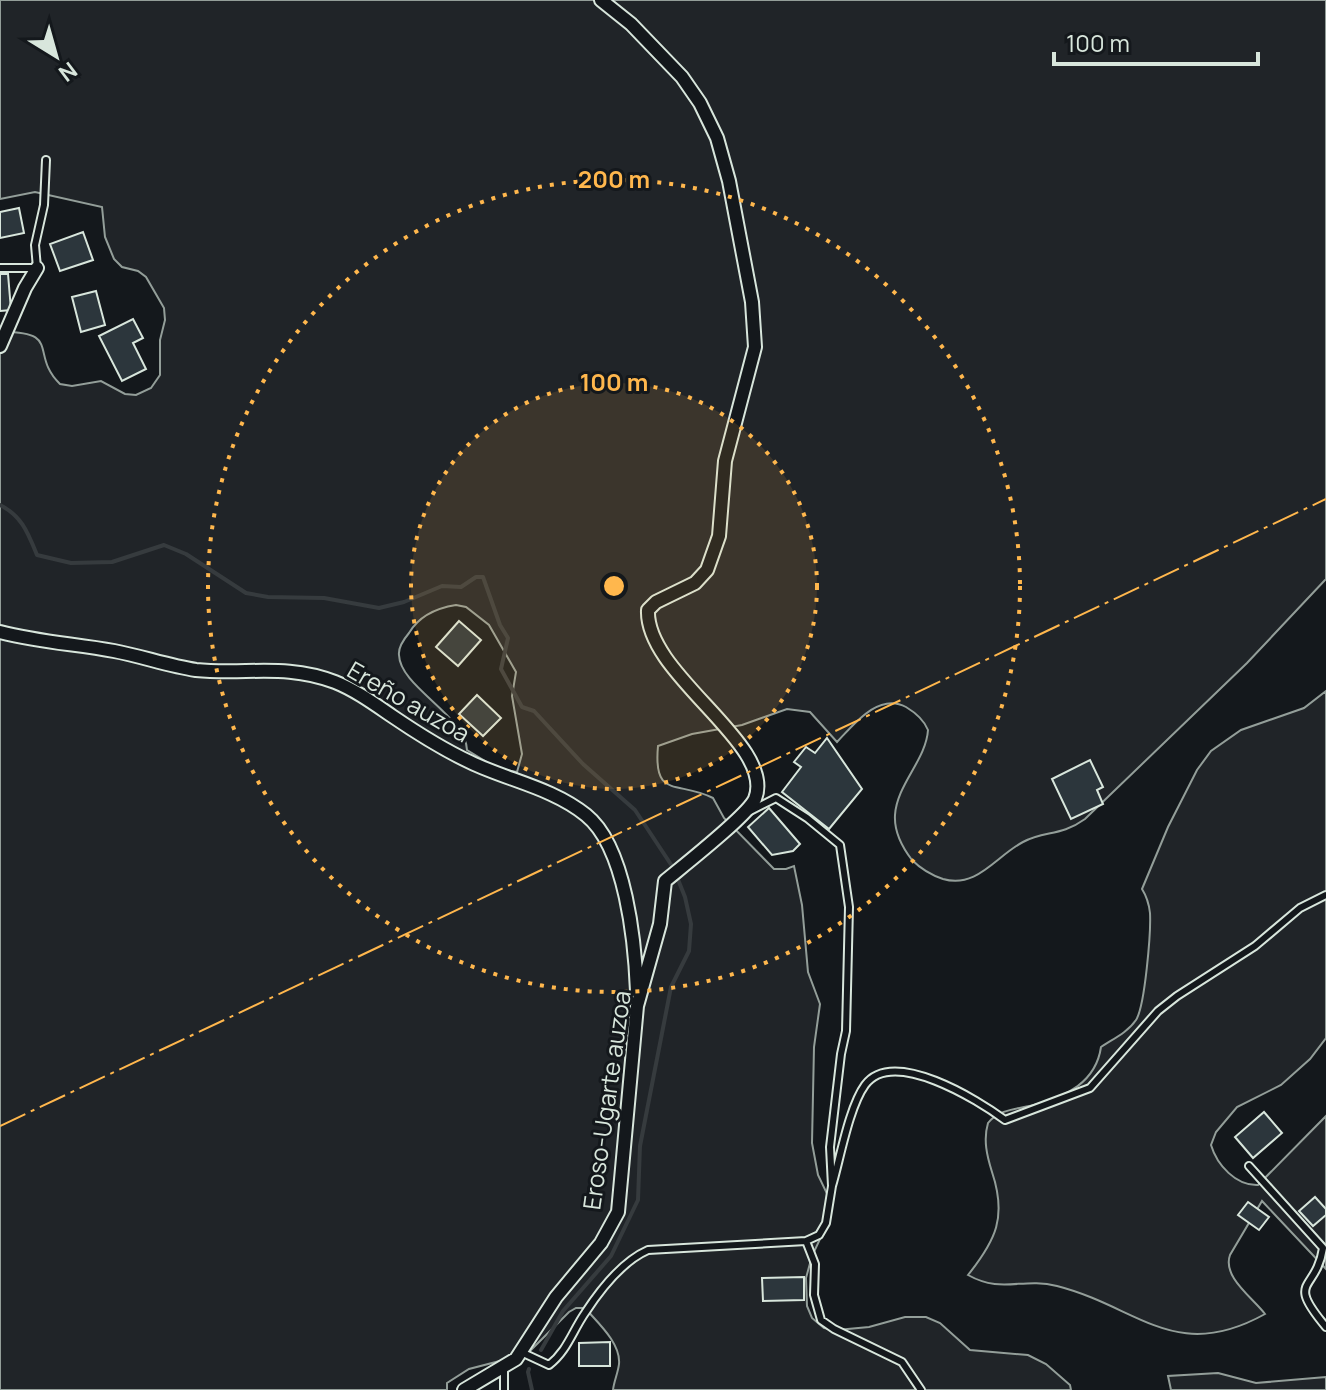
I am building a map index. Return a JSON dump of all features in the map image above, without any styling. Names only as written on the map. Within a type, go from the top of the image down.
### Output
[{"type":"street","points":[[601,0],[631,24],[682,77],[700,103],[721,152],[752,302],[755,347],[725,461],[719,536],[707,570],[695,583],[656,602],[648,610],[647,622],[660,650],[686,685],[746,749],[756,779],[755,798],[743,815]]},
{"type":"street","points":[[0,346],[37,268]]},
{"type":"street","name":"Ereño auzoa","points":[[0,632],[29,640],[113,651],[195,669],[296,672],[333,681],[354,690],[434,744],[585,813],[610,849],[621,878],[635,944],[637,1006]]},
{"type":"street","name":"Eroso-Ugarte auzoa","points":[[464,1390],[504,1367],[521,1352],[556,1297],[601,1243],[618,1212],[637,1006],[660,924],[665,881],[743,815]]},
{"type":"lane","points":[[0,268],[37,268],[35,245],[44,205],[46,160]]},
{"type":"lane","name":"Eroso-Ugarte auzoa","points":[[743,815],[776,798],[840,845],[849,907],[846,1031],[830,1147],[832,1186]]},
{"type":"lane","name":"Eroso-Ugarte auzoa","points":[[806,1241],[819,1235],[826,1223],[832,1186],[857,1100],[867,1083],[884,1073],[949,1084],[1005,1120],[1074,1096],[1090,1088],[1158,1011],[1255,946],[1300,908],[1326,895]]},
{"type":"lane","points":[[1249,1166],[1323,1248],[1322,1258],[1304,1288],[1304,1295],[1312,1311],[1326,1327]]},
{"type":"lane","points":[[521,1352],[549,1365],[562,1355],[585,1313],[613,1278],[636,1255],[648,1250],[806,1241],[815,1264],[814,1295],[821,1320],[902,1362],[921,1390]]},
{"type":"lane","points":[[504,1367],[504,1390]]},
{"type":"shaded area","points":[[0,0],[1326,0],[1326,579],[1247,663],[1085,819],[1068,828],[1023,842],[986,870],[966,879],[955,881],[930,874],[912,860],[897,833],[897,804],[922,752],[928,730],[919,717],[906,707],[896,703],[877,707],[859,719],[837,742],[810,712],[787,709],[742,725],[692,734],[658,746],[657,763],[664,781],[670,786],[713,798],[724,818],[774,869],[794,866],[802,905],[808,972],[820,1004],[814,1047],[812,1143],[818,1175],[832,1204],[806,1278],[807,1306],[812,1318],[824,1328],[837,1330],[869,1327],[905,1317],[926,1317],[940,1323],[970,1350],[1028,1355],[1046,1364],[1070,1385],[1071,1390],[613,1390],[619,1364],[616,1348],[585,1308],[576,1308],[527,1354],[469,1369],[447,1383],[447,1390],[0,1390],[0,332],[32,335],[38,340],[51,373],[60,384],[72,386],[101,381],[125,394],[136,395],[151,388],[160,375],[160,340],[165,320],[164,308],[146,277],[138,271],[122,267],[114,259],[105,237],[102,207],[35,192],[0,199]],"holes":[[[456,605],[466,607],[489,625],[516,672],[512,696],[522,754],[517,772],[498,769],[467,750],[464,737],[456,725],[402,667],[400,646],[418,622],[442,608]]]},
{"type":"shaded area","points":[[1326,691],[1326,1038],[1310,1059],[1281,1085],[1237,1107],[1216,1132],[1211,1145],[1228,1173],[1242,1182],[1258,1185],[1326,1116],[1326,1269],[1262,1201],[1230,1255],[1229,1263],[1234,1279],[1265,1314],[1234,1328],[1206,1334],[1181,1333],[1158,1327],[1086,1295],[1057,1286],[991,1283],[968,1275],[992,1239],[998,1215],[999,1202],[986,1148],[988,1123],[1003,1112],[1046,1102],[1078,1086],[1093,1070],[1101,1047],[1125,1032],[1136,1020],[1145,985],[1150,936],[1150,910],[1142,889],[1168,827],[1197,770],[1211,751],[1241,730],[1304,708]]},
{"type":"shaded area","points":[[1218,1373],[1256,1383],[1326,1377],[1326,1390],[1171,1390],[1168,1376]]},
{"type":"building","points":[[19,208],[24,233],[0,238],[0,212]]},
{"type":"building","points":[[83,232],[93,260],[60,271],[50,244]]},
{"type":"building","points":[[0,274],[8,274],[11,310],[0,311]]},
{"type":"building","points":[[96,291],[105,325],[81,332],[72,297]]},
{"type":"building","points":[[133,319],[143,338],[133,343],[146,369],[122,381],[99,336]]},
{"type":"building","points":[[459,621],[481,640],[458,666],[436,647]]},
{"type":"building","points":[[477,695],[501,718],[483,736],[459,714]]},
{"type":"building","points":[[827,738],[862,789],[829,829],[782,792],[801,767],[794,762],[806,747],[815,753]]},
{"type":"building","points":[[1090,760],[1103,787],[1097,790],[1103,804],[1071,819],[1052,779]]},
{"type":"building","points":[[769,808],[800,844],[793,851],[772,855],[748,827]]},
{"type":"building","points":[[1264,1112],[1282,1133],[1253,1158],[1235,1137]]},
{"type":"building","points":[[1315,1197],[1326,1209],[1326,1215],[1313,1226],[1299,1211]]},
{"type":"building","points":[[1248,1202],[1269,1217],[1259,1230],[1238,1215]]},
{"type":"building","points":[[804,1277],[804,1300],[763,1301],[762,1278]]},
{"type":"building","points":[[610,1342],[610,1366],[579,1366],[579,1343]]},
{"type":"waterway","points":[[0,505],[19,520],[37,555],[71,563],[112,562],[164,545],[186,554],[246,593],[268,597],[324,598],[379,608],[404,602],[442,586],[461,587],[476,577],[483,577],[500,625],[508,638],[501,669],[522,707],[534,711],[583,764],[635,810],[672,866]]},
{"type":"waterway","points":[[541,1350],[563,1311],[611,1256],[638,1200],[640,1146],[671,987],[689,951],[691,924],[677,877]]},
{"type":"waterway","points":[[529,1369],[532,1390]]},
{"type":"power","points":[[0,1126],[1326,499]]}]
